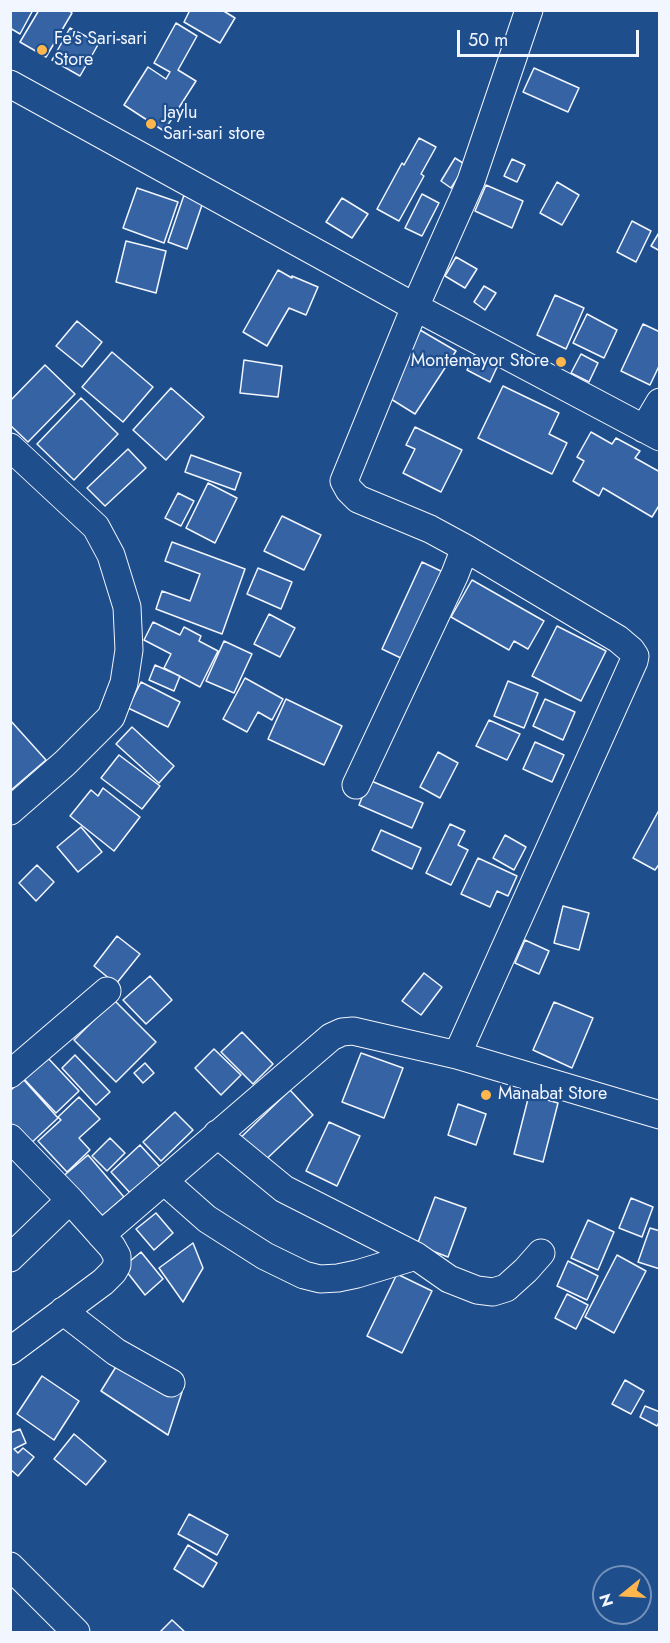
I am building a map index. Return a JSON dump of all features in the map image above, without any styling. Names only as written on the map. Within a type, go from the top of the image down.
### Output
[{"type":"street","points":[[457,1054],[635,656],[618,639],[465,548],[430,529],[358,499],[348,490],[344,481],[415,307],[471,181],[529,10]]},
{"type":"street","points":[[10,84],[415,307],[652,433],[660,402]]},
{"type":"street","points":[[10,447],[96,527],[111,555],[127,608],[129,650],[124,683],[111,717],[65,763],[10,811]]},
{"type":"street","points":[[356,785],[450,585],[465,548]]},
{"type":"street","points":[[10,1074],[70,1029],[107,991]]},
{"type":"street","points":[[101,1236],[331,1037],[342,1032],[353,1031],[457,1054],[660,1116]]},
{"type":"street","points":[[217,1134],[284,1189],[416,1256],[449,1279],[477,1290],[493,1292],[506,1288],[541,1253]]},
{"type":"street","points":[[10,1138],[70,1200],[112,1247],[117,1256],[117,1265],[103,1282],[10,1351]]},
{"type":"street","points":[[164,1181],[207,1219],[265,1256],[304,1275],[320,1279],[338,1278],[416,1256]]},
{"type":"street","points":[[10,1258],[70,1200]]},
{"type":"street","points":[[63,1311],[116,1353],[171,1383]]},
{"type":"street","points":[[10,1566],[76,1632]]},
{"type":"building","points":[[10,10],[33,10],[20,34],[10,28]]},
{"type":"building","points":[[39,10],[68,10],[72,13],[46,57],[20,42]]},
{"type":"building","points":[[190,10],[222,10],[235,18],[220,43],[184,22]]},
{"type":"building","points":[[176,23],[197,36],[178,70],[196,81],[164,131],[124,105],[148,67],[166,79],[170,72],[154,63]]},
{"type":"building","points":[[70,28],[99,43],[80,76],[52,60]]},
{"type":"building","points":[[534,68],[579,88],[568,112],[523,92]]},
{"type":"building","points":[[419,138],[436,147],[421,174],[424,176],[399,221],[377,209],[402,163],[404,165]]},
{"type":"building","points":[[455,158],[466,165],[451,188],[441,181]]},
{"type":"building","points":[[512,159],[525,165],[517,182],[504,176]]},
{"type":"building","points":[[557,182],[579,195],[562,225],[540,213]]},
{"type":"building","points":[[486,185],[523,201],[512,228],[475,211]]},
{"type":"building","points":[[137,188],[178,202],[164,243],[123,228]]},
{"type":"building","points":[[422,194],[439,203],[422,236],[405,228]]},
{"type":"building","points":[[184,195],[203,202],[187,249],[168,242]]},
{"type":"building","points":[[342,198],[368,214],[352,238],[326,222]]},
{"type":"building","points":[[632,221],[651,231],[636,262],[617,252]]},
{"type":"building","points":[[660,231],[660,251],[651,246]]},
{"type":"building","points":[[126,241],[166,251],[156,293],[116,282]]},
{"type":"building","points":[[456,257],[477,269],[465,288],[445,276]]},
{"type":"building","points":[[278,270],[292,278],[292,276],[318,287],[306,315],[289,308],[267,346],[243,332]]},
{"type":"building","points":[[484,286],[496,293],[485,310],[474,302]]},
{"type":"building","points":[[555,295],[584,308],[566,349],[537,335]]},
{"type":"building","points":[[587,314],[617,330],[604,358],[573,343]]},
{"type":"building","points":[[77,321],[102,342],[82,367],[56,346]]},
{"type":"building","points":[[643,324],[660,332],[660,364],[650,385],[621,371]]},
{"type":"building","points":[[420,330],[456,351],[415,414],[383,394]]},
{"type":"building","points":[[112,352],[153,387],[123,422],[82,387]]},
{"type":"building","points":[[581,354],[598,363],[589,382],[571,373]]},
{"type":"building","points":[[474,355],[497,367],[490,382],[467,370]]},
{"type":"building","points":[[244,360],[282,366],[278,397],[240,393]]},
{"type":"building","points":[[45,365],[75,394],[28,442],[10,425],[10,401]]},
{"type":"building","points":[[503,386],[559,413],[549,434],[567,443],[552,474],[478,438]]},
{"type":"building","points":[[171,388],[204,417],[166,460],[133,430]]},
{"type":"building","points":[[81,398],[118,434],[74,480],[37,444]]},
{"type":"building","points":[[415,427],[462,450],[441,492],[403,473],[415,449],[406,445]]},
{"type":"building","points":[[591,432],[612,444],[616,438],[640,451],[635,458],[660,472],[660,504],[652,517],[603,488],[599,496],[573,481],[584,461],[577,457]]},
{"type":"building","points":[[128,449],[146,468],[105,506],[87,488]]},
{"type":"building","points":[[191,455],[241,473],[235,490],[185,472]]},
{"type":"building","points":[[208,483],[237,498],[215,543],[186,528]]},
{"type":"building","points":[[178,493],[194,501],[181,526],[165,518]]},
{"type":"building","points":[[282,516],[321,535],[304,570],[264,551]]},
{"type":"building","points":[[172,542],[245,569],[222,634],[156,609],[162,591],[190,601],[200,574],[165,561]]},
{"type":"building","points":[[422,562],[445,573],[405,660],[382,649]]},
{"type":"building","points":[[258,568],[292,582],[281,609],[247,594]]},
{"type":"building","points":[[472,580],[544,621],[528,649],[514,641],[509,650],[451,617]]},
{"type":"building","points":[[269,614],[295,628],[280,657],[254,644]]},
{"type":"building","points":[[153,622],[180,635],[184,627],[201,636],[199,641],[218,651],[200,687],[164,668],[171,654],[144,640]]},
{"type":"building","points":[[557,626],[606,651],[581,701],[532,676]]},
{"type":"building","points":[[224,641],[252,654],[234,693],[206,681]]},
{"type":"building","points":[[155,665],[180,676],[174,691],[149,680]]},
{"type":"building","points":[[245,678],[283,699],[272,720],[258,712],[247,732],[223,719]]},
{"type":"building","points":[[508,681],[538,693],[524,728],[494,716]]},
{"type":"building","points":[[141,682],[180,702],[168,727],[128,708]]},
{"type":"building","points":[[286,699],[342,726],[324,765],[268,739]]},
{"type":"building","points":[[545,699],[575,712],[563,740],[533,726]]},
{"type":"building","points":[[10,720],[46,760],[10,791]]},
{"type":"building","points":[[489,720],[520,734],[507,760],[476,746]]},
{"type":"building","points":[[132,727],[174,766],[159,783],[116,744]]},
{"type":"building","points":[[535,742],[564,755],[552,782],[523,769]]},
{"type":"building","points":[[438,752],[458,763],[440,798],[420,787]]},
{"type":"building","points":[[119,755],[160,786],[142,809],[101,778]]},
{"type":"building","points":[[369,780],[423,803],[412,828],[359,805]]},
{"type":"building","points":[[103,788],[140,817],[114,851],[70,816],[91,790],[98,796]]},
{"type":"building","points":[[659,810],[660,863],[655,870],[633,858]]},
{"type":"building","points":[[450,824],[465,831],[458,845],[468,850],[451,885],[426,873]]},
{"type":"building","points":[[81,827],[102,852],[78,872],[57,847]]},
{"type":"building","points":[[381,830],[421,848],[412,869],[372,850]]},
{"type":"building","points":[[505,835],[526,847],[514,870],[493,858]]},
{"type":"building","points":[[478,858],[517,876],[508,896],[497,891],[490,907],[461,894]]},
{"type":"building","points":[[37,865],[54,882],[36,901],[19,883]]},
{"type":"building","points":[[563,906],[589,913],[579,950],[554,943]]},
{"type":"building","points":[[117,936],[140,954],[116,984],[94,966]]},
{"type":"building","points":[[525,940],[549,951],[539,974],[515,963]]},
{"type":"building","points":[[424,973],[442,987],[421,1015],[402,1001]]},
{"type":"building","points":[[150,976],[172,1000],[146,1024],[123,1000]]},
{"type":"building","points":[[114,1000],[156,1042],[116,1082],[74,1040]]},
{"type":"building","points":[[554,1002],[593,1018],[572,1068],[533,1050]]},
{"type":"building","points":[[242,1032],[273,1064],[253,1084],[221,1052]]},
{"type":"building","points":[[214,1049],[241,1075],[221,1095],[195,1068]]},
{"type":"building","points":[[361,1053],[403,1068],[384,1118],[342,1102]]},
{"type":"building","points":[[75,1055],[110,1092],[96,1105],[62,1068]]},
{"type":"building","points":[[47,1057],[79,1091],[56,1113],[24,1079]]},
{"type":"building","points":[[145,1063],[154,1073],[143,1083],[134,1073]]},
{"type":"building","points":[[23,1079],[58,1118],[29,1145],[10,1125],[10,1091]]},
{"type":"building","points":[[290,1090],[313,1115],[258,1167],[235,1143]]},
{"type":"building","points":[[529,1095],[558,1103],[543,1162],[514,1154]]},
{"type":"building","points":[[79,1097],[100,1119],[79,1138],[90,1150],[67,1172],[38,1141],[61,1120],[58,1117]]},
{"type":"building","points":[[458,1104],[486,1114],[476,1145],[448,1135]]},
{"type":"building","points":[[175,1112],[193,1130],[161,1161],[143,1142]]},
{"type":"building","points":[[329,1122],[360,1136],[337,1186],[306,1171]]},
{"type":"building","points":[[110,1138],[125,1153],[107,1171],[92,1156]]},
{"type":"building","points":[[140,1145],[161,1168],[132,1195],[111,1172]]},
{"type":"building","points":[[88,1155],[124,1197],[96,1221],[60,1179]]},
{"type":"building","points":[[435,1197],[466,1208],[448,1257],[417,1245]]},
{"type":"building","points":[[631,1198],[653,1207],[642,1237],[619,1228]]},
{"type":"building","points":[[156,1213],[173,1233],[154,1250],[136,1229]]},
{"type":"building","points":[[588,1220],[614,1232],[598,1270],[571,1258]]},
{"type":"building","points":[[650,1228],[660,1231],[660,1269],[638,1262]]},
{"type":"building","points":[[193,1243],[203,1268],[183,1302],[159,1268]]},
{"type":"building","points":[[141,1252],[163,1279],[145,1295],[123,1267]]},
{"type":"building","points":[[617,1255],[646,1271],[614,1333],[585,1317]]},
{"type":"building","points":[[568,1261],[598,1276],[587,1300],[557,1286]]},
{"type":"building","points":[[397,1274],[432,1291],[402,1353],[367,1336]]},
{"type":"building","points":[[567,1294],[588,1305],[576,1329],[555,1318]]},
{"type":"building","points":[[122,1357],[182,1392],[168,1435],[101,1391]]},
{"type":"building","points":[[42,1376],[79,1401],[54,1440],[17,1414]]},
{"type":"building","points":[[625,1380],[644,1391],[631,1414],[612,1404]]},
{"type":"building","points":[[645,1406],[660,1412],[657,1426],[640,1417]]},
{"type":"building","points":[[20,1429],[26,1443],[14,1449],[18,1453],[23,1448],[34,1457],[18,1476],[10,1469],[10,1433]]},
{"type":"building","points":[[74,1434],[106,1461],[86,1485],[54,1459]]},
{"type":"building","points":[[189,1514],[228,1535],[217,1555],[178,1534]]},
{"type":"building","points":[[188,1545],[217,1563],[203,1587],[174,1569]]},
{"type":"building","points":[[172,1620],[185,1632],[160,1632]]},
{"type":"place","name":"Fe's Sari-sari Store","points":[[42,50]]},
{"type":"place","name":"Jaylu Sari-sari store","points":[[151,124]]},
{"type":"place","name":"Montemayor Store","points":[[561,362]]},
{"type":"place","name":"Manabat Store","points":[[486,1095]]}]
